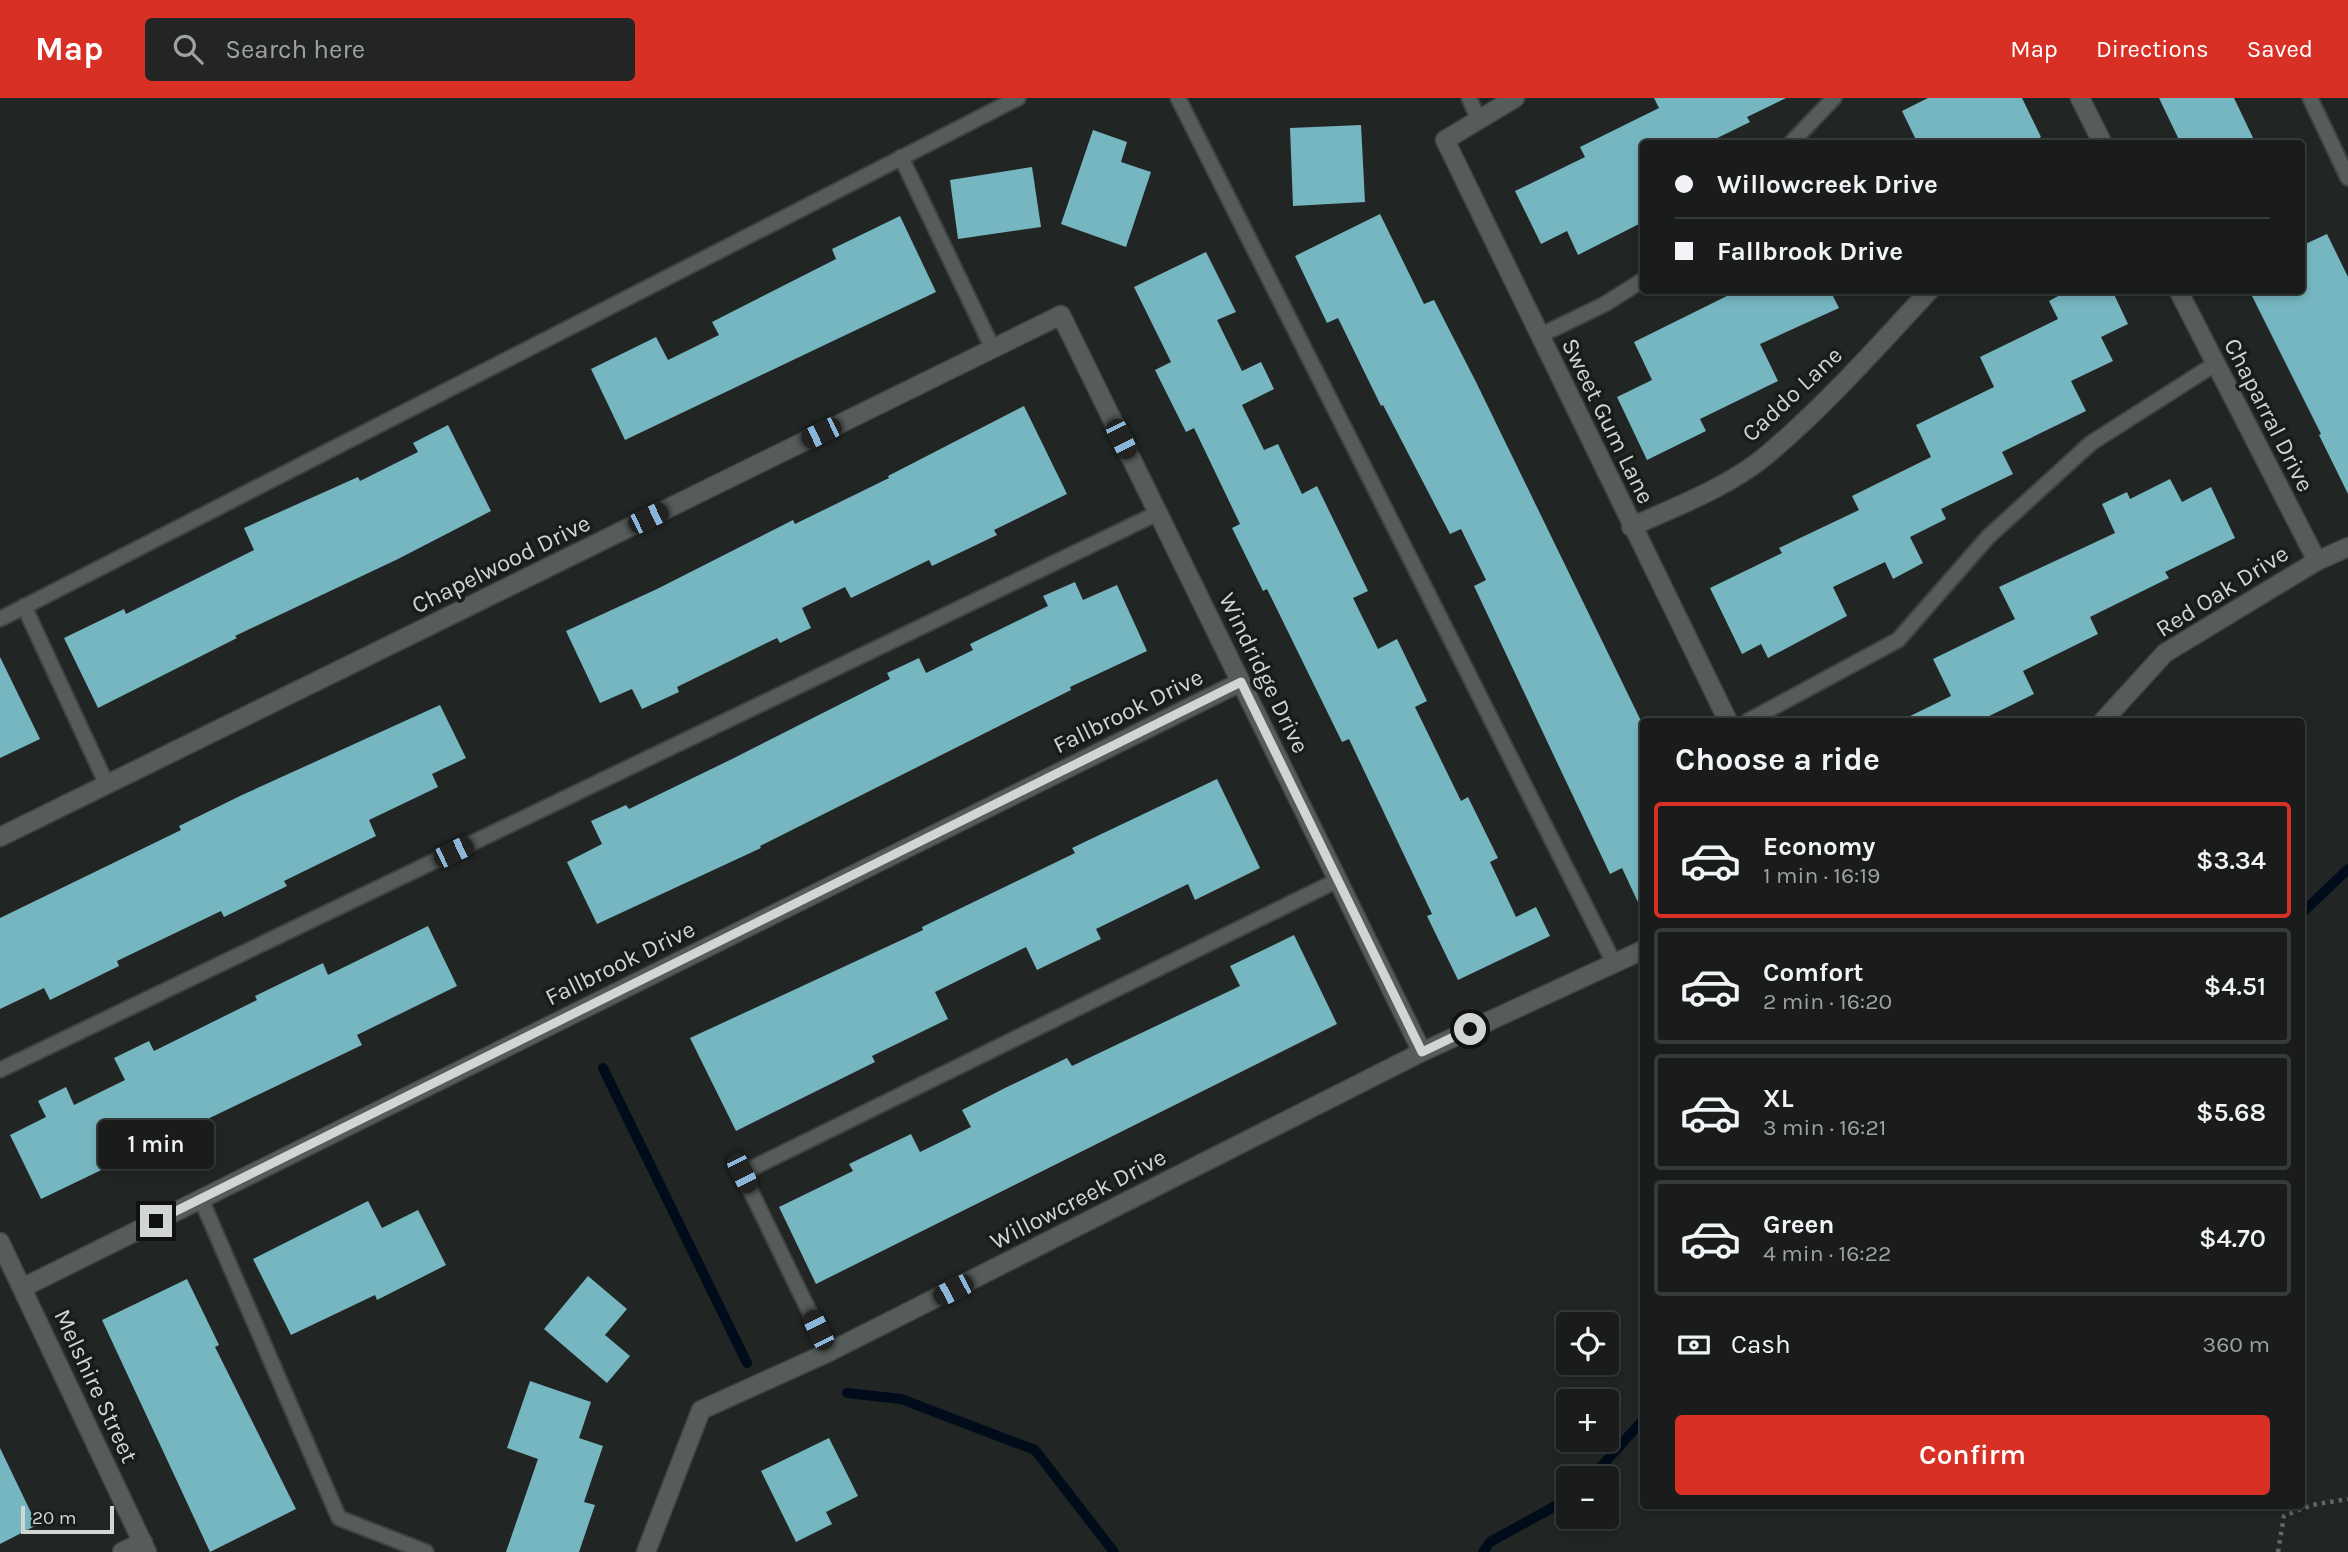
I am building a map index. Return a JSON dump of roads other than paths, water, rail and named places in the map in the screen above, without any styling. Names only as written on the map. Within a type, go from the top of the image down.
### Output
[{"type":"street","points":[[1479,120],[1515,98]]},
{"type":"street","points":[[2080,98],[2101,140]]},
{"type":"street","name":"Sweet Gum Lane","points":[[1479,120],[1445,140],[1727,718]]},
{"type":"street","name":"Caddo Lane","points":[[1632,527],[1703,495],[1767,456],[1848,377],[1926,294]]},
{"type":"street","name":"Chaparral Drive","points":[[2180,294],[2317,561]]},
{"type":"street","name":"Chapelwood Drive","points":[[0,837],[1061,316]]},
{"type":"street","name":"Windridge Drive","points":[[1061,316],[1422,1052]]},
{"type":"street","name":"Red Oak Drive","points":[[2107,718],[2165,653],[2317,561],[2348,547]]},
{"type":"street","name":"Fallbrook Drive","points":[[22,1288],[1241,682]]},
{"type":"street","points":[[1613,961],[1640,951]]},
{"type":"street","name":"Willowcreek Drive","points":[[646,1552],[701,1410],[829,1352],[1422,1052],[1613,961]]},
{"type":"street","name":"Melshire Street","points":[[0,1241],[145,1547]]},
{"type":"street","points":[[122,1552],[145,1547]]},
{"type":"lane","points":[[0,619],[1018,98]]},
{"type":"lane","points":[[1178,98],[1613,961]]},
{"type":"lane","points":[[1469,98],[1479,120]]},
{"type":"lane","points":[[1794,140],[1834,98]]},
{"type":"lane","points":[[2310,98],[2348,178]]},
{"type":"lane","points":[[901,157],[993,349]]},
{"type":"lane","points":[[1539,336],[1605,304],[1640,283]]},
{"type":"lane","points":[[1754,718],[1898,640],[1988,537],[2091,443],[2215,364]]},
{"type":"lane","points":[[0,1070],[1158,513]]},
{"type":"lane","points":[[24,606],[107,785]]},
{"type":"lane","points":[[829,1352],[742,1173],[1338,880]]},
{"type":"lane","points":[[201,1199],[339,1518],[426,1552]]},
{"type":"waterway","points":[[2305,910],[2348,869]]},
{"type":"waterway","points":[[603,1068],[747,1363]]},
{"type":"waterway","points":[[847,1393],[901,1399],[1035,1450],[1114,1552]]},
{"type":"waterway","points":[[1602,1466],[1640,1423]]},
{"type":"waterway","points":[[1483,1552],[1490,1542],[1556,1506]]}]
